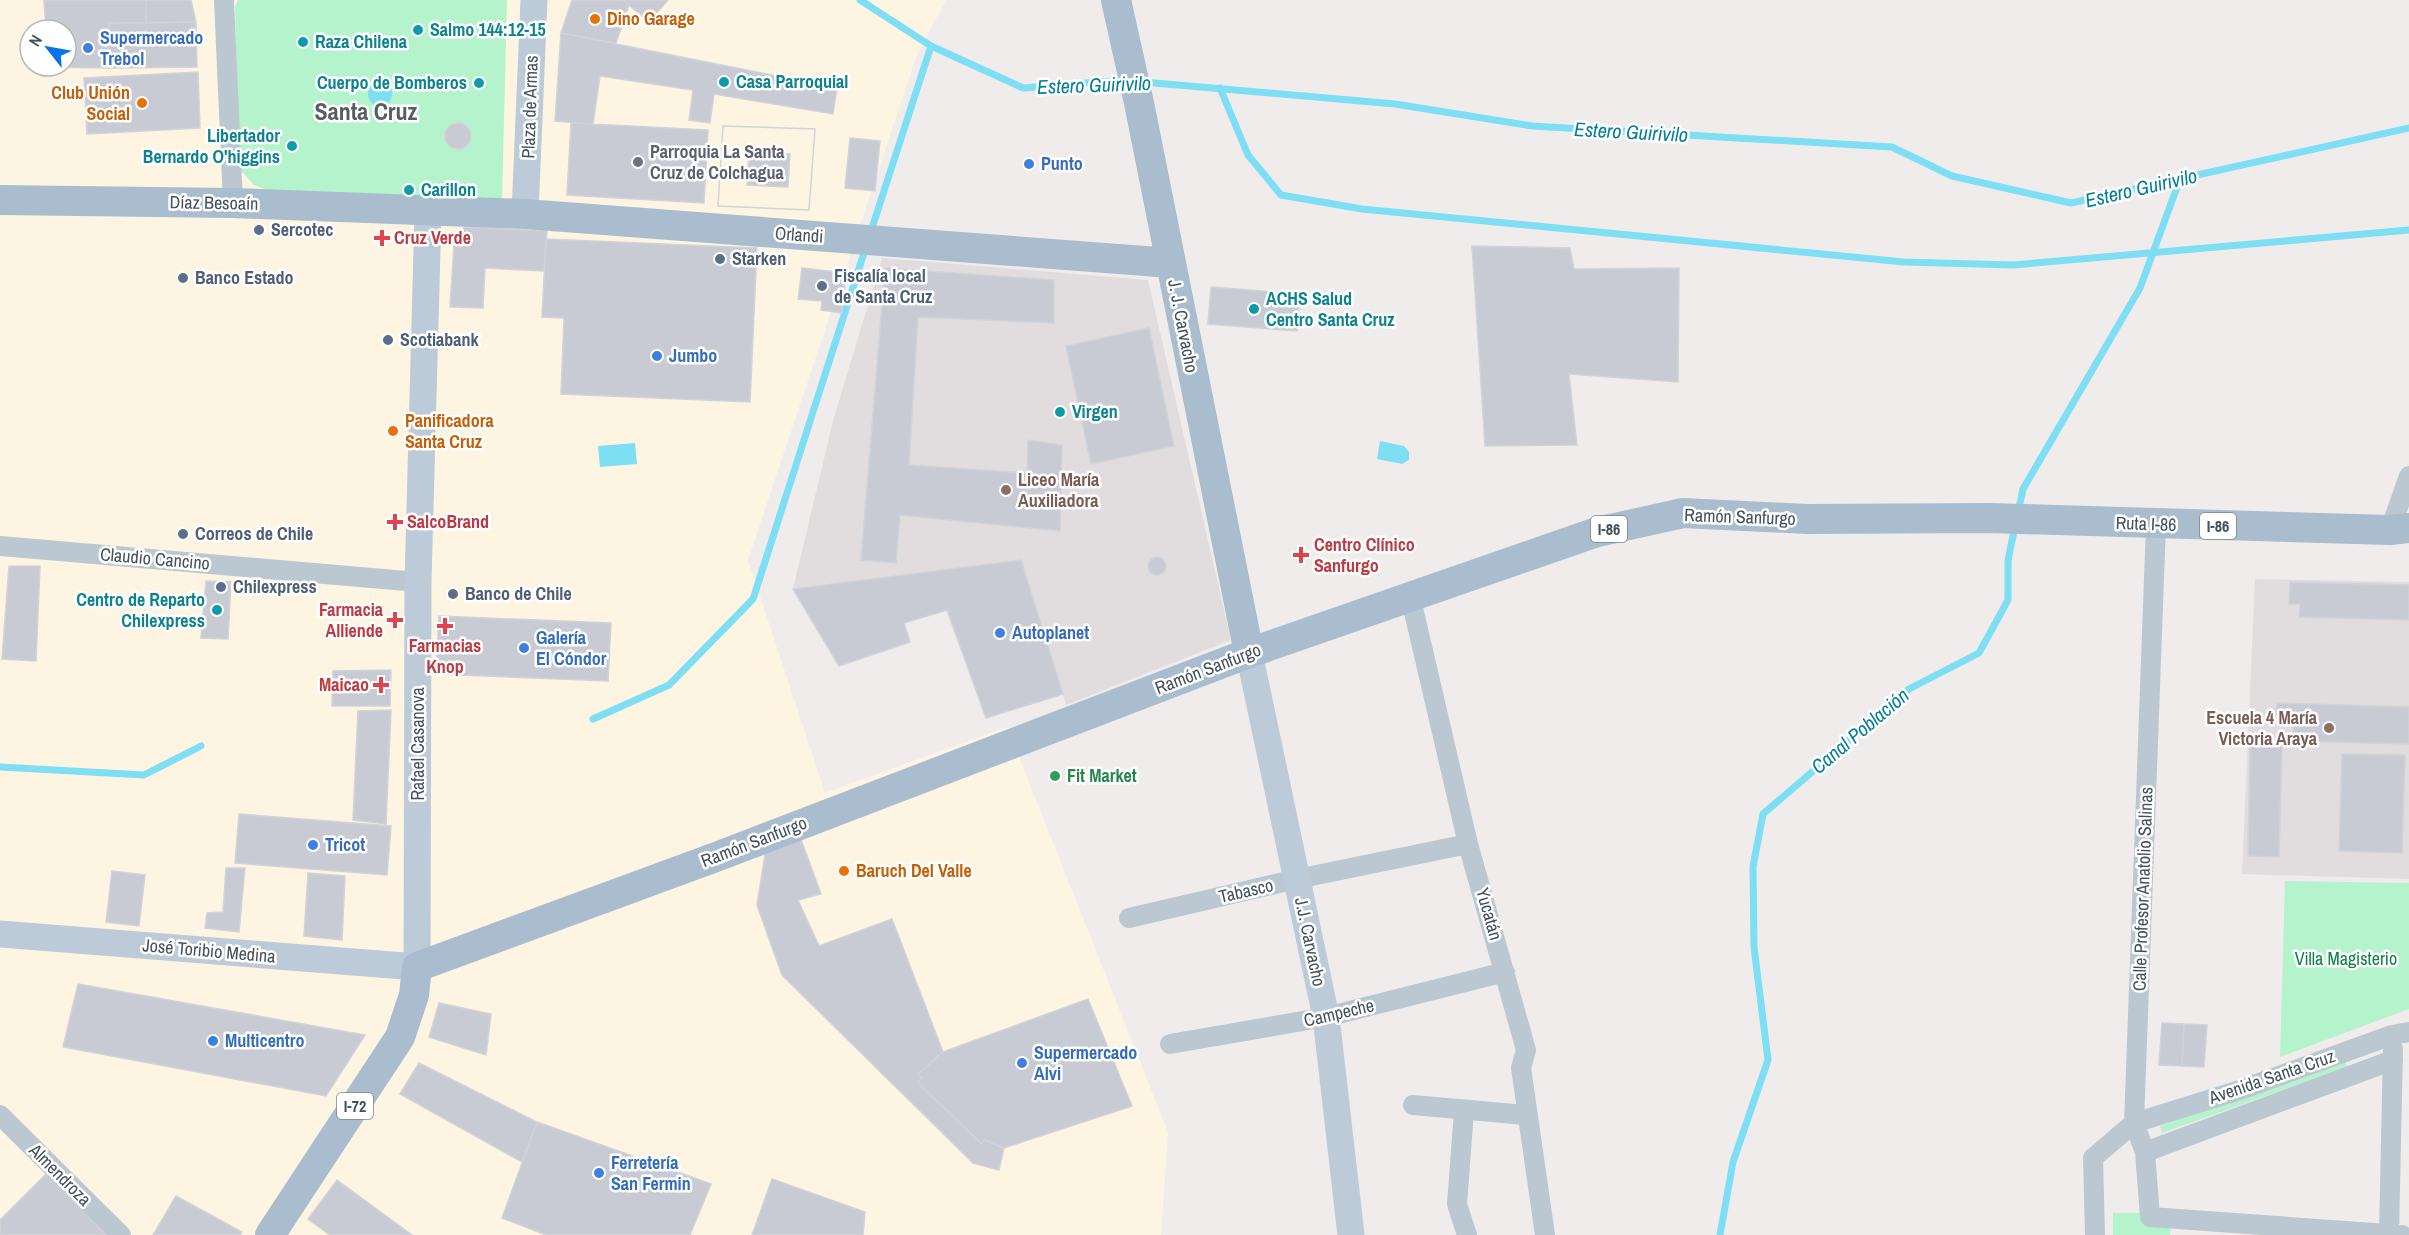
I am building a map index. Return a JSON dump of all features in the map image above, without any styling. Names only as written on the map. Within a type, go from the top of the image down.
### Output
[{"type":"main road","name":"Plaza de Armas","points":[[525,214],[534,0]]},
{"type":"main road","name":"J. J. Carvacho","points":[[1119,11],[1249,653]]},
{"type":"main road","name":"Díaz Besoaín","points":[[0,200],[233,203],[428,212]]},
{"type":"main road","name":"Orlandi","points":[[428,212],[525,214],[1171,263]]},
{"type":"main road","name":"Rafael Casanova","points":[[270,1235],[400,1037],[414,995],[417,967],[418,582],[428,212]]},
{"type":"main road","name":"Ramón Sanfurgo","points":[[417,967],[716,857],[1249,653],[1410,595],[1597,532],[1683,513],[1807,519],[1988,518],[2028,520]]},
{"type":"main road","name":"Ruta I-86","points":[[2028,520],[2400,529]]},
{"type":"main road","name":"J.J. Carvacho","points":[[1249,653],[1326,1017],[1351,1235]]},
{"type":"main road","name":"José Toribio Medina","points":[[0,934],[417,967]]},
{"type":"street","points":[[224,0],[233,203]]},
{"type":"street","points":[[2400,529],[2409,476]]},
{"type":"street","name":"Calle Profesor Anatolio Salinas","points":[[2134,1123],[2156,524]]},
{"type":"street","name":"Claudio Cancino","points":[[0,546],[418,582]]},
{"type":"street","name":"Yucatán","points":[[1410,595],[1468,844],[1506,972],[1526,1050],[1521,1068],[1545,1235]]},
{"type":"street","name":"Tabasco","points":[[1129,918],[1297,879],[1468,844]]},
{"type":"street","name":"Campeche","points":[[1170,1044],[1326,1017],[1506,972]]},
{"type":"street","points":[[2096,1235],[2093,1158],[2134,1123],[2145,1152],[2150,1217],[2396,1234],[2393,1060],[2401,1033]]},
{"type":"street","name":"Avenida Santa Cruz","points":[[2134,1123],[2240,1090],[2401,1033]]},
{"type":"street","name":"Avenida Santa Cruz","points":[[2145,1152],[2393,1060]]},
{"type":"street","points":[[1413,1105],[1526,1115]]},
{"type":"street","points":[[1464,1111],[1457,1204],[1467,1235]]},
{"type":"street","name":"Almendroza","points":[[0,1115],[121,1235]]},
{"type":"shaded area","points":[[0,0],[946,0],[917,55],[748,560],[825,793],[1007,727],[1168,1132],[1161,1235],[0,1235]]},
{"type":"shaded area","name":"Liceo María Auxiliadora","points":[[882,258],[1148,280],[1231,640],[1066,705],[1021,560],[793,589],[833,421]]},
{"type":"shaded area","name":"Escuela 4 María Victoria Araya","points":[[2255,579],[2409,582],[2409,879],[2242,874]]},
{"type":"green space","points":[[238,0],[507,0],[502,201],[270,191],[254,185],[239,169],[235,7]]},
{"type":"green space","name":"Villa Magisterio","points":[[2285,881],[2409,883],[2409,1009],[2280,1057]]},
{"type":"green space","points":[[2344,1060],[2347,1067],[2162,1133],[2160,1126]]},
{"type":"green space","points":[[2113,1213],[2143,1213],[2171,1224],[2170,1235],[2113,1235]]},
{"type":"water","points":[[380,82],[389,85],[392,94],[389,103],[380,106],[371,103],[368,94],[371,85]]},
{"type":"water","points":[[1380,441],[1404,446],[1409,452],[1409,460],[1402,464],[1377,459]]},
{"type":"water","points":[[635,443],[637,464],[600,467],[598,446]]},
{"type":"building","name":"Supermercado Trebol","points":[[44,0],[146,0],[146,23],[109,23],[109,68],[78,68],[78,18],[45,18]]},
{"type":"building","points":[[146,0],[191,0],[196,22],[146,23]]},
{"type":"building","name":"Dino Garage","points":[[572,0],[623,0],[629,5],[616,43],[561,33]]},
{"type":"building","points":[[623,0],[668,0],[649,22]]},
{"type":"building","points":[[196,22],[197,67],[109,68],[109,23]]},
{"type":"building","name":"Casa Parroquial","points":[[561,33],[837,88],[833,114],[714,94],[710,123],[689,120],[693,90],[600,76],[593,124],[555,121]]},
{"type":"building","name":"Club Unión Social","points":[[198,72],[200,128],[87,134],[84,78]]},
{"type":"building","points":[[458,123],[467,127],[471,136],[467,145],[458,149],[449,145],[445,136],[449,127]]},
{"type":"building","name":"Parroquia La Santa Cruz de Colchagua","points":[[571,123],[708,130],[704,203],[567,195]]},
{"type":"building","points":[[723,126],[815,129],[809,210],[718,206]],"holes":[[[749,152],[790,154],[788,187],[747,185]]]},
{"type":"building","points":[[723,126],[815,129],[809,210],[718,206]]},
{"type":"building","points":[[850,138],[880,141],[875,191],[845,188]]},
{"type":"building","points":[[465,227],[547,231],[544,271],[485,268],[483,308],[450,307],[454,245],[457,233]]},
{"type":"building","name":"Jumbo","points":[[546,239],[757,248],[750,402],[561,394],[564,318],[542,317]]},
{"type":"building","points":[[1472,246],[1570,248],[1574,269],[1679,268],[1678,382],[1569,374],[1577,445],[1485,446]]},
{"type":"building","name":"Fiscalía local de Santa Cruz","points":[[802,268],[846,273],[842,313],[821,310],[822,301],[798,299]]},
{"type":"building","points":[[885,268],[1054,280],[1054,323],[918,317],[909,465],[1027,473],[1028,440],[1062,445],[1060,531],[900,515],[896,563],[861,560]]},
{"type":"building","name":"ACHS Salud Centro Santa Cruz","points":[[1211,287],[1300,294],[1297,331],[1208,324]]},
{"type":"building","points":[[1149,328],[1174,446],[1091,464],[1066,346]]},
{"type":"building","points":[[1153,557],[1161,557],[1166,562],[1164,573],[1153,575],[1148,570],[1148,562]]},
{"type":"building","name":"Autoplanet","points":[[1021,560],[1063,694],[986,718],[947,610],[904,623],[910,642],[839,666],[793,589]]},
{"type":"building","points":[[9,566],[40,566],[36,661],[2,659]]},
{"type":"building","name":"Centro de Reparto Chilexpress","points":[[206,581],[231,582],[228,639],[201,638]]},
{"type":"building","points":[[2290,582],[2409,585],[2409,620],[2299,617],[2300,604],[2289,604]]},
{"type":"building","name":"Galería El Cóndor","points":[[439,616],[611,623],[608,681],[436,674]]},
{"type":"building","points":[[391,670],[390,706],[332,706],[333,671]]},
{"type":"building","points":[[2277,703],[2409,707],[2409,744],[2293,741],[2294,714],[2276,714]]},
{"type":"building","points":[[391,710],[386,824],[353,820],[358,711]]},
{"type":"building","points":[[2250,745],[2282,746],[2279,857],[2248,856]]},
{"type":"building","points":[[2342,754],[2405,755],[2402,853],[2339,851]]},
{"type":"building","name":"Tricot","points":[[239,814],[391,826],[387,875],[235,863]]},
{"type":"building","points":[[799,834],[821,894],[798,900],[819,946],[892,919],[943,1052],[918,1074],[922,1078],[917,1082],[982,1144],[984,1140],[1004,1148],[999,1170],[973,1163],[782,975],[757,905],[766,848]]},
{"type":"building","points":[[226,868],[245,868],[239,932],[205,928],[207,913],[223,912]]},
{"type":"building","points":[[112,871],[145,875],[139,926],[106,922]]},
{"type":"building","points":[[308,873],[345,876],[342,940],[304,936]]},
{"type":"building","name":"Multicentro","points":[[78,984],[365,1035],[326,1096],[63,1047]]},
{"type":"building","name":"Supermercado Alvi","points":[[1088,999],[1132,1106],[1004,1148],[984,1140],[982,1144],[917,1082],[922,1078],[918,1074],[943,1052]]},
{"type":"building","points":[[439,1003],[491,1014],[486,1055],[429,1037]]},
{"type":"building","points":[[2162,1023],[2184,1024],[2182,1066],[2159,1065]]},
{"type":"building","points":[[2184,1024],[2207,1025],[2204,1067],[2182,1066]]},
{"type":"building","points":[[419,1063],[537,1122],[522,1162],[400,1094]]},
{"type":"building","name":"Ferretería San Fermin","points":[[537,1122],[711,1184],[690,1235],[546,1235],[502,1218]]},
{"type":"building","points":[[46,1174],[106,1235],[0,1235],[0,1220]]},
{"type":"building","points":[[772,1179],[865,1212],[863,1235],[752,1235]]},
{"type":"building","points":[[337,1180],[412,1235],[330,1235],[308,1219]]},
{"type":"building","points":[[176,1196],[242,1232],[240,1235],[153,1235]]},
{"type":"waterway","name":"Estero Guirivilo","points":[[860,0],[931,46],[1023,88],[1126,80]]},
{"type":"waterway","points":[[872,228],[931,46]]},
{"type":"waterway","name":"Estero Guirivilo","points":[[1143,82],[1395,104],[1532,126],[1892,147],[1952,176],[2071,203],[2409,128]]},
{"type":"waterway","points":[[1220,88],[1248,155],[1281,195],[1362,209],[1904,262],[2013,265],[2409,230]]},
{"type":"waterway","name":"Canal Población","points":[[2018,513],[2023,489],[2140,288],[2180,179]]},
{"type":"waterway","points":[[593,719],[669,685],[753,599],[864,253]]},
{"type":"waterway","name":"Canal Población","points":[[1720,1235],[1733,1162],[1768,1060],[1754,947],[1753,867],[1763,814],[1909,689],[1979,653],[2008,600],[2008,560],[2015,526]]},
{"type":"waterway","points":[[0,767],[144,775],[201,746]]},
{"type":"place","name":"Dino Garage","points":[[595,19]]},
{"type":"place","name":"Salmo 144:12-15","points":[[418,30]]},
{"type":"place","name":"Raza Chilena","points":[[303,42]]},
{"type":"place","name":"Supermercado Trebol","points":[[88,48]]},
{"type":"place","name":"Casa Parroquial","points":[[724,82]]},
{"type":"place","name":"Cuerpo de Bomberos","points":[[479,83]]},
{"type":"place","name":"Club Unión Social","points":[[142,103]]},
{"type":"place","name":"Libertador Bernardo O'higgins","points":[[292,146]]},
{"type":"place","name":"Parroquia La Santa Cruz de Colchagua","points":[[638,162]]},
{"type":"place","name":"Punto","points":[[1029,164]]},
{"type":"place","name":"Carillon","points":[[409,190]]},
{"type":"place","name":"Sercotec","points":[[259,230]]},
{"type":"place","name":"Cruz Verde","points":[[382,238]]},
{"type":"place","name":"Starken","points":[[720,259]]},
{"type":"place","name":"Banco Estado","points":[[183,278]]},
{"type":"place","name":"Fiscalía local de Santa Cruz","points":[[822,286]]},
{"type":"place","name":"ACHS Salud Centro Santa Cruz","points":[[1254,309]]},
{"type":"place","name":"Scotiabank","points":[[388,340]]},
{"type":"place","name":"Jumbo","points":[[657,356]]},
{"type":"place","name":"Virgen","points":[[1060,412]]},
{"type":"place","name":"Panificadora Santa Cruz","points":[[393,431]]},
{"type":"place","name":"Liceo María Auxiliadora","points":[[1006,490]]},
{"type":"place","name":"SalcoBrand","points":[[395,522]]},
{"type":"place","name":"Correos de Chile","points":[[183,534]]},
{"type":"place","name":"Centro Clínico Sanfurgo","points":[[1301,555]]},
{"type":"place","name":"Chilexpress","points":[[221,587]]},
{"type":"place","name":"Banco de Chile","points":[[453,594]]},
{"type":"place","name":"Centro de Reparto Chilexpress","points":[[217,610]]},
{"type":"place","name":"Farmacia Alliende","points":[[395,620]]},
{"type":"place","name":"Farmacias Knop","points":[[445,626]]},
{"type":"place","name":"Autoplanet","points":[[1000,633]]},
{"type":"place","name":"Galería El Cóndor","points":[[524,648]]},
{"type":"place","name":"Maicao","points":[[381,685]]},
{"type":"place","name":"Escuela 4 María Victoria Araya","points":[[2329,728]]},
{"type":"place","name":"Fit Market","points":[[1055,776]]},
{"type":"place","name":"Tricot","points":[[313,845]]},
{"type":"place","name":"Baruch Del Valle","points":[[844,871]]},
{"type":"place","name":"Multicentro","points":[[213,1041]]},
{"type":"place","name":"Supermercado Alvi","points":[[1022,1063]]},
{"type":"place","name":"Ferretería San Fermin","points":[[599,1173]]},
{"type":"district","name":"Santa Cruz","points":[[366,112]]}]
